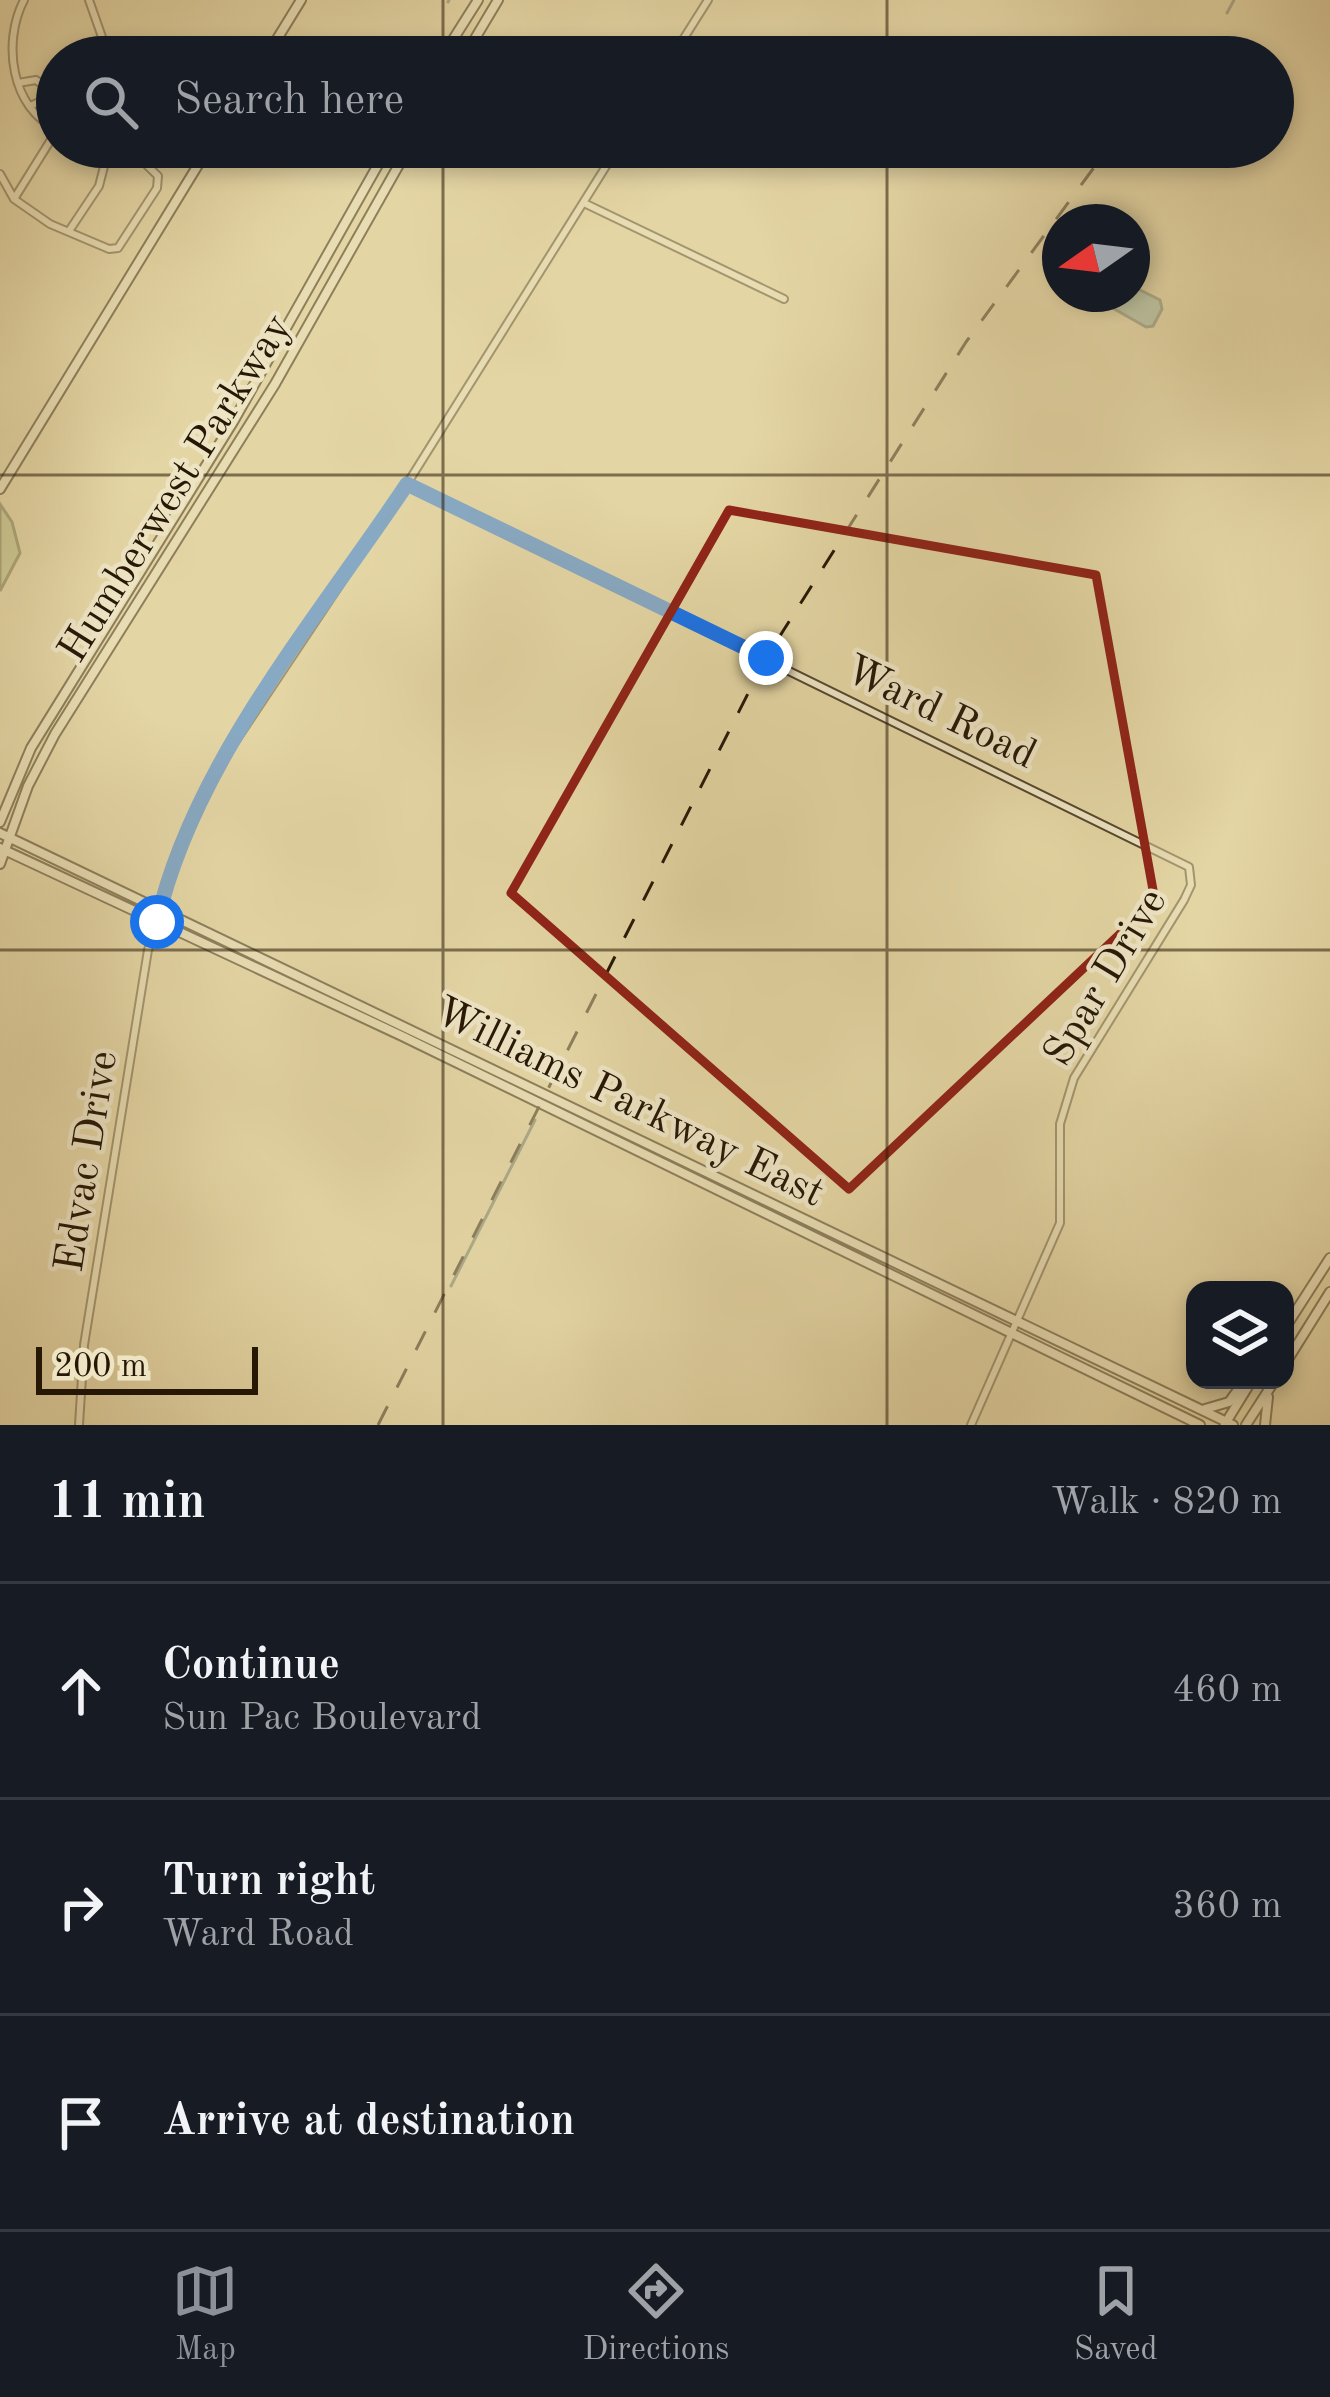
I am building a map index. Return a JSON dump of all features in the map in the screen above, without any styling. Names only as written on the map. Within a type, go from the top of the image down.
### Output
[{"type":"main road","points":[[279,36],[302,0]]},
{"type":"main road","points":[[455,36],[478,0]]},
{"type":"main road","points":[[477,36],[498,0]]},
{"type":"main road","points":[[0,489],[196,168]]},
{"type":"main road","name":"Humberwest Parkway","points":[[0,822],[32,748],[233,422],[376,168]]},
{"type":"main road","name":"Humberwest Parkway","points":[[0,864],[4,835],[55,734],[275,384],[397,168]]},
{"type":"main road","name":"Williams Parkway East","points":[[4,835],[1228,1424]]},
{"type":"main road","name":"Williams Parkway East","points":[[2,849],[1196,1425]]},
{"type":"main road","points":[[1294,1314],[1330,1258]]},
{"type":"main road","points":[[1294,1350],[1330,1292]]},
{"type":"main road","points":[[1198,1408],[1229,1402],[1241,1389]]},
{"type":"main road","points":[[1228,1424],[1245,1389]]},
{"type":"main road","points":[[1246,1425],[1269,1389]]},
{"type":"main road","points":[[1265,1425],[1271,1389]]},
{"type":"street","points":[[24,0],[13,53],[18,83],[36,111]]},
{"type":"street","points":[[89,0],[102,36]]},
{"type":"street","points":[[685,36],[708,0]]},
{"type":"street","points":[[0,58],[13,53]]},
{"type":"street","points":[[18,83],[36,80]]},
{"type":"street","points":[[30,106],[36,103]]},
{"type":"street","points":[[14,199],[36,164]]},
{"type":"street","points":[[69,231],[99,186],[104,168]]},
{"type":"street","points":[[0,174],[14,199],[69,231],[118,248],[157,188],[158,176],[150,168]]},
{"type":"street","name":"Edvac Drive","points":[[79,1425],[84,1346],[157,922],[185,831],[225,757],[407,484],[605,168]]},
{"type":"street","points":[[584,202],[784,298]]},
{"type":"street","name":"Ward Road","points":[[407,484],[1189,867]]},
{"type":"street","name":"Spar Drive","points":[[971,1425],[1060,1223],[1060,1124],[1074,1078],[1184,900],[1191,885],[1189,867]]},
{"type":"highlighted area","points":[[729,510],[1096,575],[1155,901],[849,1189],[511,893]]},
{"type":"green space","points":[[0,504],[12,522],[20,553],[0,591]]},
{"type":"shaded area","points":[[1150,295],[1160,300],[1162,309],[1153,326],[1146,327],[1120,312],[1150,312]]},
{"type":"waterway","points":[[1227,13],[1234,0]]},
{"type":"waterway","points":[[451,1286],[535,1120]]},
{"type":"railway","points":[[378,1425],[766,658],[966,342],[1094,168]]},
{"type":"route","points":[[157,922],[173,860],[201,799],[407,484],[766,658]]}]
